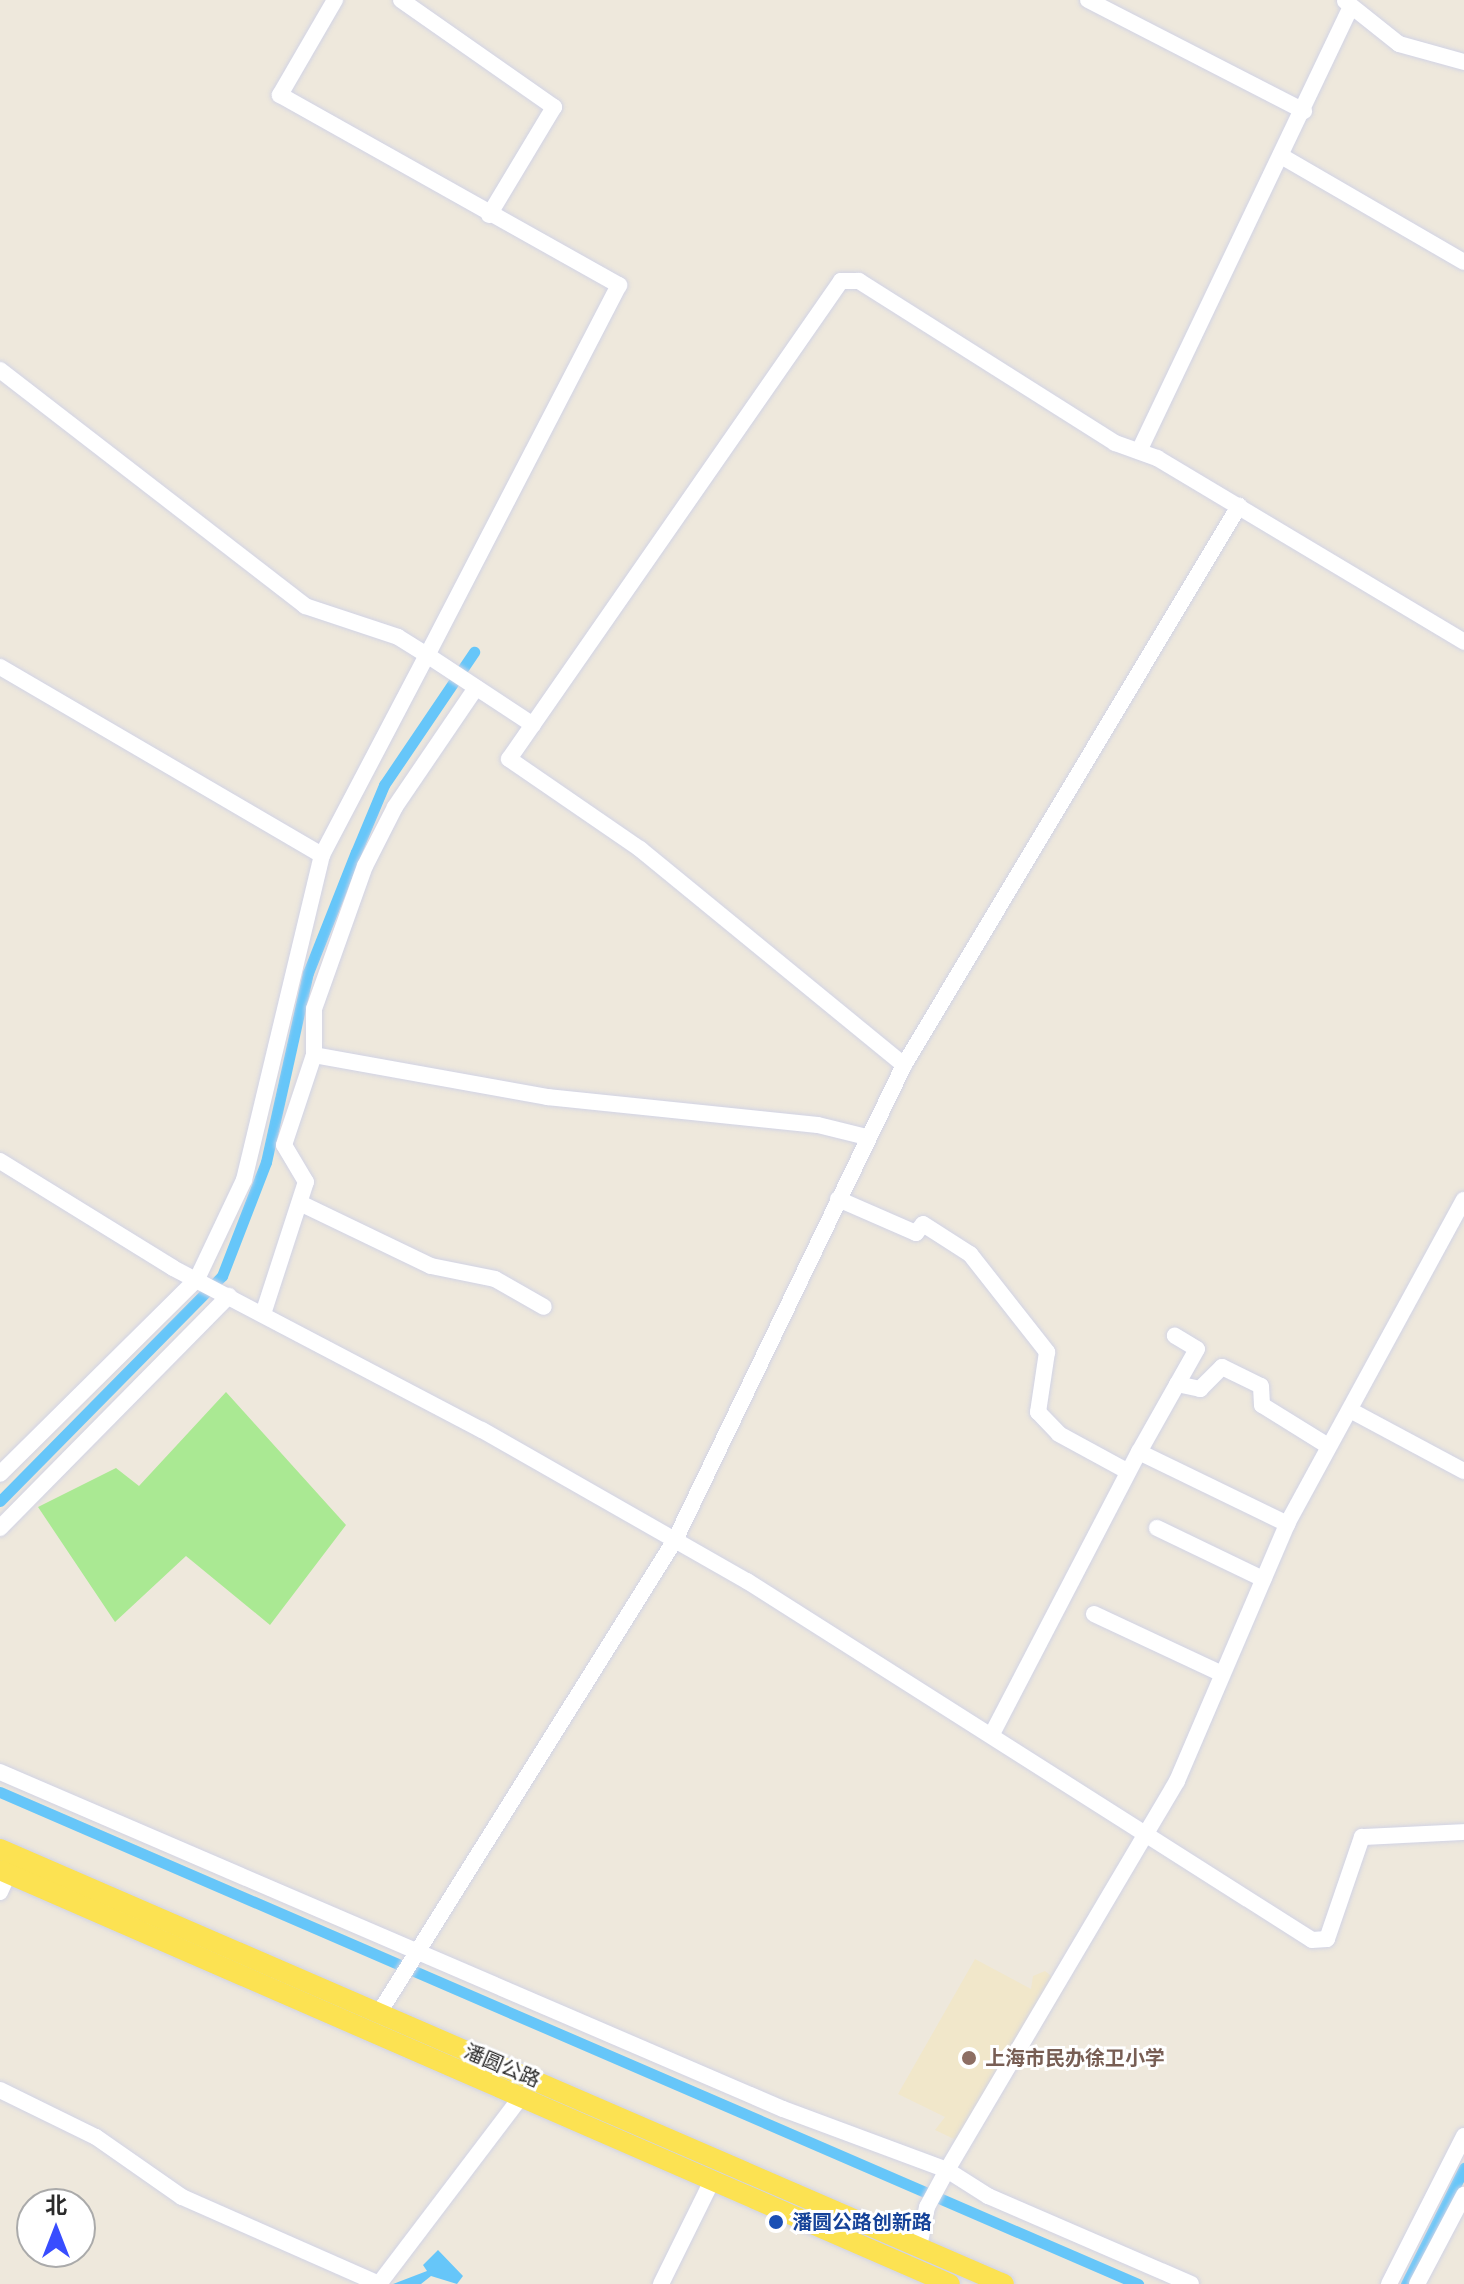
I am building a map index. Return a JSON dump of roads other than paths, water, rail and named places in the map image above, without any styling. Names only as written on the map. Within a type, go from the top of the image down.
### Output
[{"type":"main road","name":"潘圆公路","points":[[0,1849],[1004,2284]]},
{"type":"main road","name":"潘圆公路","points":[[3,1879],[950,2284]]},
{"type":"street","points":[[0,1474],[199,1280],[244,1180],[322,855],[619,285],[489,215],[280,95],[335,0]]},
{"type":"street","points":[[401,0],[554,107],[489,215]]},
{"type":"street","points":[[1088,0],[1304,111]]},
{"type":"street","points":[[1139,451],[1283,157],[1348,3],[1399,44],[1464,62]]},
{"type":"street","points":[[1283,157],[1464,262]]},
{"type":"street","points":[[904,1065],[640,849],[509,759],[841,281],[859,281],[1139,451],[1239,506],[1464,642]]},
{"type":"street","points":[[0,370],[305,606],[398,637],[533,725]]},
{"type":"street","points":[[379,2013],[675,1540],[904,1065],[1239,506]]},
{"type":"street","points":[[0,667],[322,855]]},
{"type":"street","points":[[263,1314],[302,1204],[305,1175],[284,1145],[314,1055],[314,1009],[365,866],[395,807],[476,688]]},
{"type":"street","points":[[314,1055],[503,1090],[818,1125],[867,1137]]},
{"type":"street","points":[[0,1161],[199,1280],[675,1540],[1149,1831],[1320,1942],[1362,1837],[1464,1832]]},
{"type":"street","points":[[838,1199],[916,1233],[923,1224],[970,1254],[1047,1352],[1038,1412],[1059,1434],[1125,1470]]},
{"type":"street","points":[[919,2247],[927,2207],[1149,1831],[1287,1524],[1328,1446],[1457,1228],[1464,1200]]},
{"type":"street","points":[[302,1204],[431,1266],[495,1279],[544,1307]]},
{"type":"street","points":[[0,1528],[228,1295]]},
{"type":"street","points":[[992,1734],[1125,1470],[1139,1452],[1197,1349],[1175,1336]]},
{"type":"street","points":[[1177,1384],[1200,1389],[1222,1367],[1261,1386],[1262,1405],[1328,1446]]},
{"type":"street","points":[[1350,1410],[1464,1471]]},
{"type":"street","points":[[1139,1452],[1287,1524]]},
{"type":"street","points":[[1157,1528],[1263,1579]]},
{"type":"street","points":[[1094,1614],[1222,1674]]},
{"type":"street","points":[[0,1772],[783,2109],[946,2173],[988,2196],[1191,2284]]},
{"type":"street","points":[[0,2090],[96,2137],[182,2197],[379,2284],[520,2098]]},
{"type":"street","points":[[1389,2284],[1464,2136]]},
{"type":"street","points":[[661,2284],[712,2181]]},
{"type":"street","points":[[1417,2284],[1464,2195]]},
{"type":"water","points":[[438,2250],[463,2276],[457,2284],[431,2276],[421,2284],[393,2284],[427,2271],[423,2265]]},
{"type":"waterway","points":[[0,1501],[222,1276],[266,1162],[308,973],[356,852],[384,785],[474,652]]},
{"type":"waterway","points":[[0,1792],[1138,2284]]},
{"type":"waterway","points":[[1406,2284],[1464,2168]]},
{"type":"place","name":"上海市民办徐卫小学","points":[[969,2058]]},
{"type":"place","name":"潘圆公路创新路","points":[[776,2222]]}]
